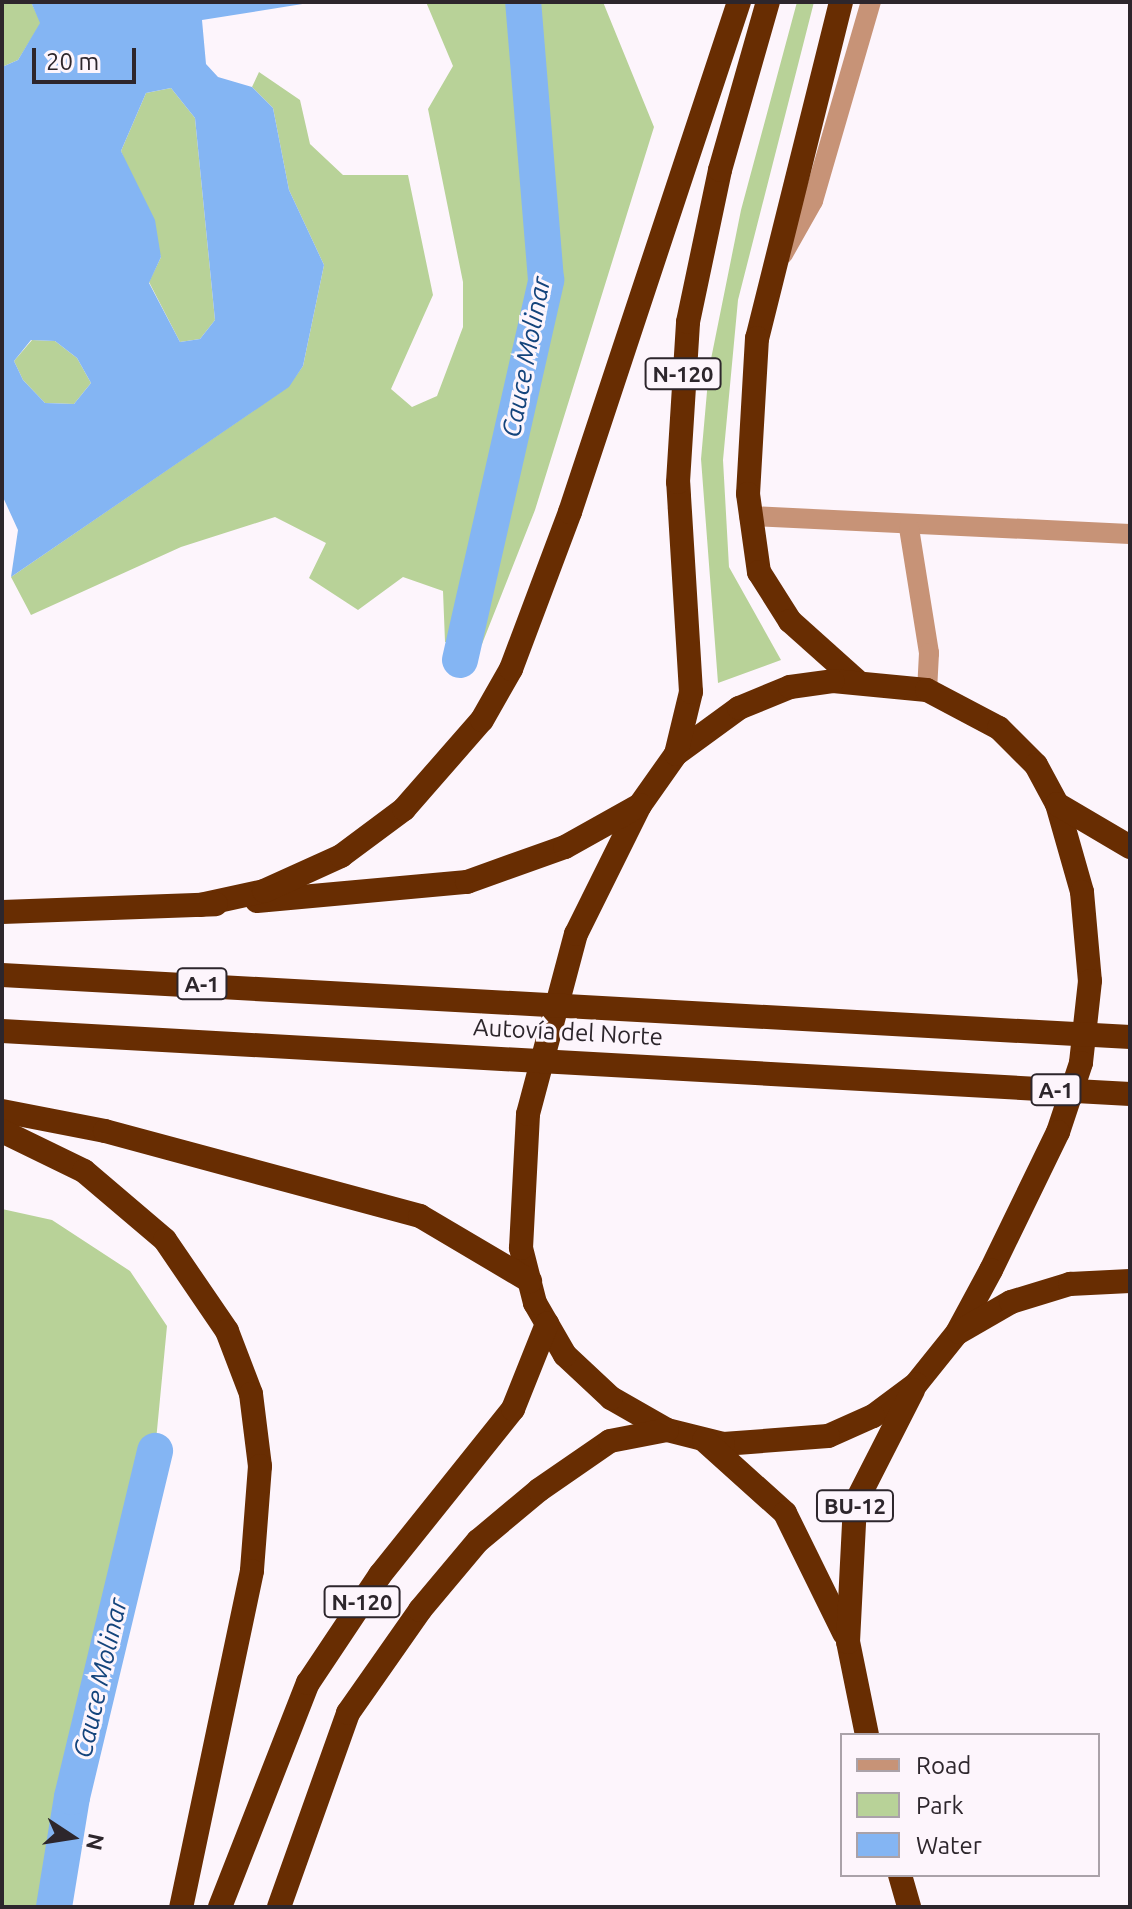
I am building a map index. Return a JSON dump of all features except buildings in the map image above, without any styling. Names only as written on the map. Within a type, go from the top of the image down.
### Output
[{"type":"highway","points":[[200,905],[264,891],[341,856],[404,809],[482,720],[511,669],[570,512],[739,2]]},
{"type":"highway","name":"N-120","points":[[676,754],[691,692],[678,482],[688,322],[720,170],[768,2]]},
{"type":"highway","name":"N-120","points":[[841,2],[770,278],[749,428],[749,516],[759,572],[775,598],[856,680]]},
{"type":"highway","name":"N-120","points":[[856,680],[927,690],[999,728],[1036,765],[1057,804],[1082,892],[1090,981],[1081,1063],[1058,1132],[957,1333],[916,1384],[873,1416],[828,1436],[774,1443],[702,1439],[667,1430],[611,1398],[565,1355],[547,1324],[530,1281],[520,1184],[545,1035],[576,934],[640,805],[676,754],[739,708],[790,687],[856,680]]},
{"type":"highway","points":[[1057,804],[1130,847]]},
{"type":"highway","points":[[2,912],[200,905],[467,882],[565,847],[640,805]]},
{"type":"highway","name":"Autovía del Norte","points":[[2,975],[403,992],[1130,1037]]},
{"type":"highway","name":"Autovía del Norte","points":[[2,1031],[385,1049],[1130,1094]]},
{"type":"highway","points":[[2,1111],[120,1134],[420,1216],[530,1281]]},
{"type":"highway","points":[[2,1131],[84,1171],[165,1240],[227,1331],[251,1394],[260,1466],[252,1571],[181,1907]]},
{"type":"highway","points":[[957,1333],[1011,1302],[1070,1284],[1130,1281]]},
{"type":"highway","name":"N-120","points":[[220,1907],[308,1683],[380,1575],[513,1409],[547,1324]]},
{"type":"highway","name":"BU-12","points":[[867,1733],[848,1642],[855,1504],[916,1384]]},
{"type":"highway","name":"N-120","points":[[279,1907],[348,1713],[420,1610],[478,1541],[551,1481],[610,1441],[667,1430]]},
{"type":"highway","name":"BU-12","points":[[702,1439],[785,1513],[848,1642]]},
{"type":"highway","points":[[901,1877],[909,1907]]},
{"type":"street","points":[[770,278],[813,201],[871,2]]},
{"type":"street","points":[[749,516],[909,528],[1130,534]]},
{"type":"street","points":[[909,528],[929,653],[927,690]]},
{"type":"green space","points":[[2,2],[31,2],[41,23],[18,60],[2,67]]},
{"type":"green space","points":[[426,2],[603,2],[654,127],[535,510],[482,644],[445,642],[443,591],[403,577],[358,610],[309,578],[326,543],[275,517],[181,547],[31,615],[11,577],[288,387],[303,366],[324,265],[289,190],[273,108],[252,87],[259,72],[300,100],[310,144],[343,175],[408,175],[433,295],[391,389],[412,407],[437,396],[463,327],[463,282],[428,109],[453,66]]},
{"type":"green space","points":[[797,2],[814,2],[738,300],[723,460],[729,567],[781,660],[718,683],[701,459],[709,369],[741,210]]},
{"type":"green space","points":[[171,88],[195,118],[215,320],[200,339],[180,342],[149,282],[161,257],[121,151],[146,93]]},
{"type":"green space","points":[[32,340],[55,341],[77,358],[91,383],[74,404],[45,403],[23,380],[14,361]]},
{"type":"green space","points":[[2,1209],[52,1220],[130,1271],[167,1326],[155,1451],[72,1797],[54,1907],[2,1907]]},
{"type":"water","points":[[31,2],[315,2],[202,20],[206,64],[218,77],[252,87],[273,108],[289,190],[324,265],[303,366],[289,387],[11,577],[18,530],[2,495],[2,67],[18,60],[40,23]],"holes":[[[171,88],[195,118],[215,320],[200,339],[180,342],[149,283],[161,257],[155,220],[121,151],[146,93]],[[31,340],[55,341],[77,358],[91,383],[74,404],[45,403],[23,380],[14,361]]]},
{"type":"waterway","name":"Cauce Molinar","points":[[460,660],[546,280],[523,2]]},
{"type":"waterway","name":"Cauce Molinar","points":[[54,1907],[72,1797],[155,1451]]}]
